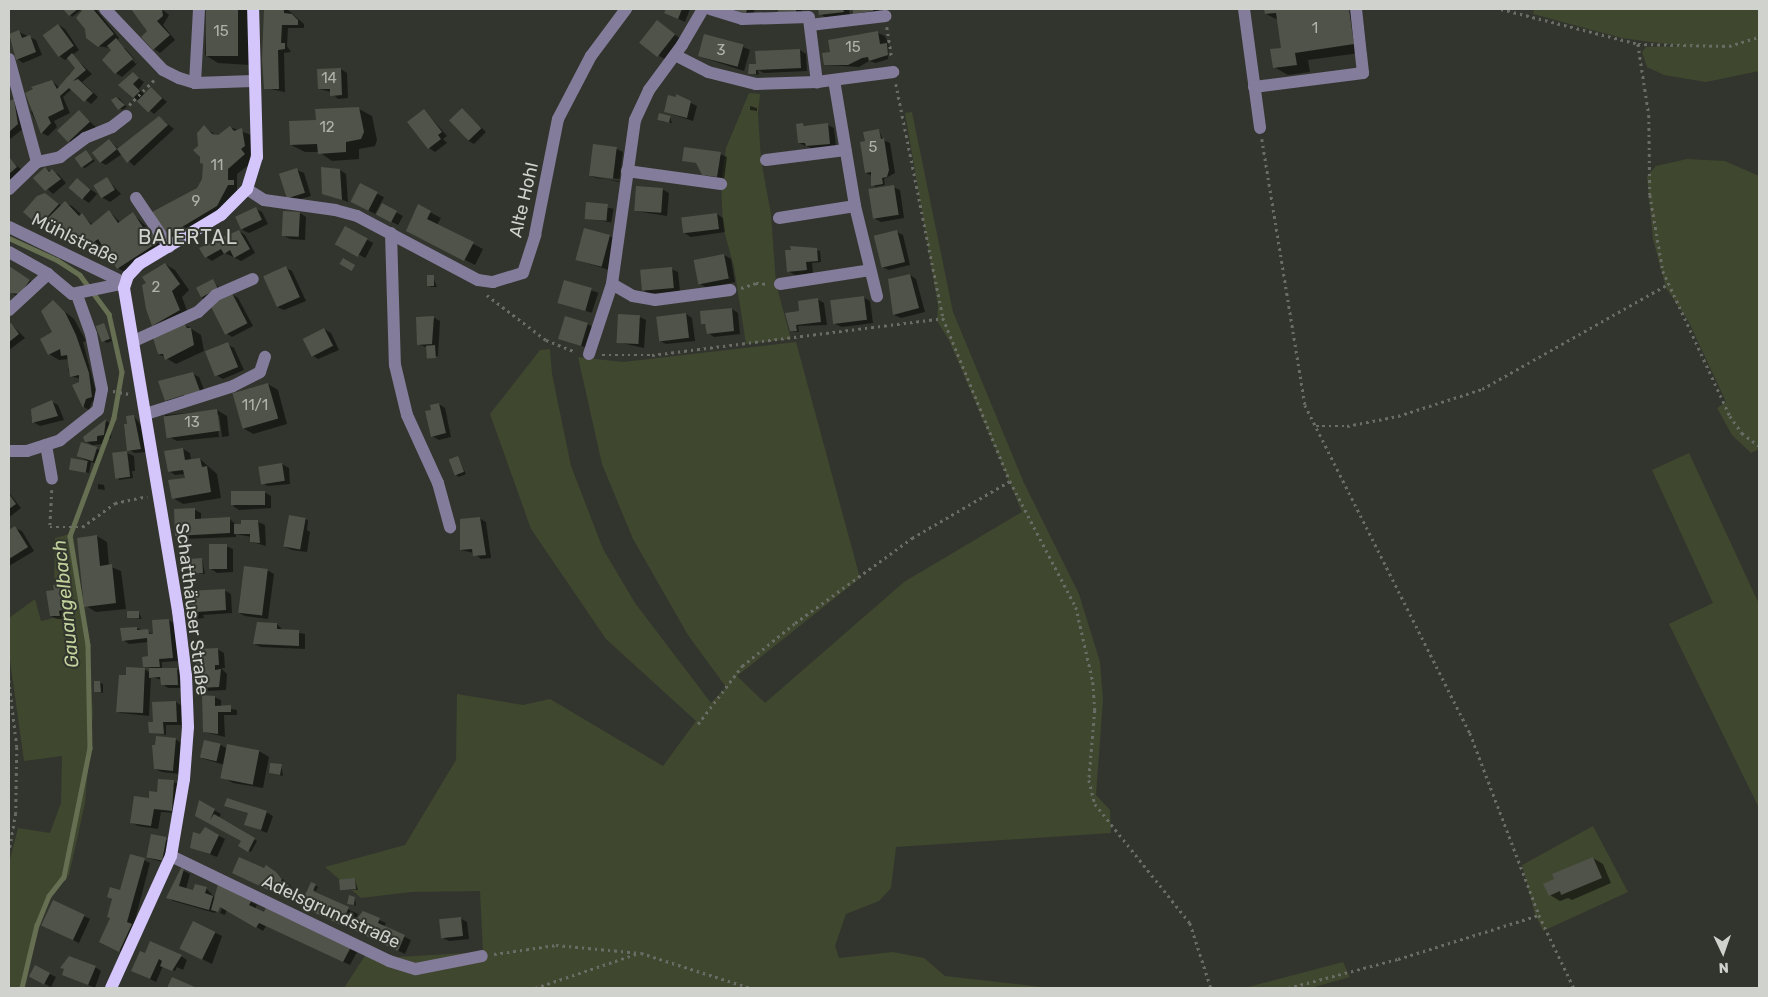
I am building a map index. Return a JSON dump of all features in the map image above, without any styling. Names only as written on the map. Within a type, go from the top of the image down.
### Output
[{"type":"main road","points":[[125,283],[139,264],[221,215],[247,189],[257,157],[253,81],[253,9]]},
{"type":"main road","name":"Schatthäuser Straße","points":[[112,988],[171,856],[184,779],[186,676],[125,283]]},
{"type":"street","points":[[105,9],[163,70],[195,83],[253,81]]},
{"type":"street","points":[[195,83],[199,9]]},
{"type":"street","name":"Alte Hohl","points":[[478,280],[494,282],[522,272],[535,235],[558,119],[591,56],[626,9]]},
{"type":"street","points":[[589,354],[612,284],[635,120],[649,90],[675,55],[703,9]]},
{"type":"street","points":[[710,9],[757,21],[809,17],[885,16]]},
{"type":"street","points":[[1244,9],[1260,128]]},
{"type":"street","points":[[1254,88],[1363,74],[1356,9]]},
{"type":"street","points":[[809,17],[817,82]]},
{"type":"street","points":[[675,55],[708,72],[756,84],[817,82],[893,72]]},
{"type":"street","points":[[9,58],[37,162]]},
{"type":"street","points":[[834,80],[855,206],[877,296]]},
{"type":"street","points":[[9,189],[37,162],[60,157],[85,138],[112,128],[126,116]]},
{"type":"street","points":[[766,160],[845,150]]},
{"type":"street","points":[[627,171],[721,184]]},
{"type":"street","points":[[247,189],[264,200],[335,210],[357,216],[478,280]]},
{"type":"street","points":[[136,198],[169,247]]},
{"type":"street","points":[[779,218],[855,206]]},
{"type":"street","name":"Mühlstraße","points":[[9,227],[125,283]]},
{"type":"street","points":[[391,233],[395,365],[407,415],[438,483],[450,527]]},
{"type":"street","points":[[9,252],[82,294],[125,283]]},
{"type":"street","points":[[780,284],[870,270]]},
{"type":"street","points":[[9,310],[48,274]]},
{"type":"street","points":[[134,341],[198,312],[216,296],[252,279]]},
{"type":"street","points":[[612,284],[633,296],[654,300],[730,290]]},
{"type":"street","points":[[9,452],[27,451],[60,440],[83,425],[98,410],[102,396],[82,294]]},
{"type":"street","points":[[146,414],[233,386],[260,372],[265,358]]},
{"type":"street","points":[[46,445],[52,478]]},
{"type":"street","name":"Adelsgrundstraße","points":[[171,856],[389,961],[416,969],[482,956]]},
{"type":"path","points":[[1501,9],[1638,44],[1729,46],[1759,37]]},
{"type":"path","points":[[885,16],[893,72],[943,318],[1010,481],[1076,607],[1094,682],[1095,710],[1089,780],[1095,804],[1190,923],[1212,988]]},
{"type":"path","points":[[1638,44],[1649,114],[1650,194],[1668,284],[1730,416],[1742,434],[1759,446]]},
{"type":"path","points":[[126,116],[128,107],[163,70]]},
{"type":"path","points":[[1260,128],[1305,405],[1470,733],[1539,915],[1574,988]]},
{"type":"path","points":[[478,280],[489,298],[546,340],[589,354],[652,355],[943,318]]},
{"type":"path","points":[[730,290],[756,283],[780,284]]},
{"type":"path","points":[[1316,426],[1347,426],[1398,416],[1482,389],[1668,284]]},
{"type":"path","points":[[112,391],[126,393]]},
{"type":"path","points":[[52,478],[50,527],[82,527],[115,503],[158,493]]},
{"type":"path","points":[[698,724],[742,666],[795,623],[912,538],[1010,481]]},
{"type":"path","points":[[9,680],[17,757],[16,813],[9,851]]},
{"type":"path","points":[[1288,988],[1398,959],[1539,915]]},
{"type":"path","points":[[482,956],[556,944],[641,953],[751,988]]},
{"type":"path","points":[[535,988],[641,953]]},
{"type":"green space","points":[[1534,9],[1759,9],[1759,71],[1706,82],[1664,75],[1647,67],[1642,52],[1646,47],[1681,46],[1622,38],[1533,14]]},
{"type":"green space","points":[[749,93],[760,94],[758,113],[761,160],[771,214],[776,284],[791,339],[746,344],[734,267],[723,227],[721,184],[726,148]]},
{"type":"green space","points":[[912,112],[953,312],[1024,483],[1079,594],[1100,662],[1103,700],[1096,795],[1110,810],[1111,833],[896,847],[891,888],[879,901],[846,914],[835,946],[839,958],[893,952],[924,958],[945,976],[1051,988],[344,988],[370,948],[397,957],[483,952],[480,891],[411,892],[361,898],[325,867],[405,845],[456,760],[457,694],[523,705],[550,699],[663,766],[696,721],[606,639],[531,529],[490,414],[540,350],[550,349],[552,374],[571,466],[603,549],[635,603],[711,703],[726,687],[688,635],[633,539],[602,464],[578,357],[623,362],[796,342],[860,578],[737,676],[765,703],[904,582],[1022,512],[949,340],[937,321],[938,305],[905,113]]},
{"type":"green space","points":[[1687,159],[1725,161],[1759,176],[1759,449],[1751,453],[1732,435],[1717,408],[1726,402],[1689,322],[1666,288],[1653,239],[1647,176],[1656,166]]},
{"type":"green space","points":[[1689,453],[1759,604],[1758,806],[1669,624],[1713,603],[1652,470]]},
{"type":"green space","points":[[73,533],[87,630],[93,713],[85,803],[69,875],[47,895],[35,925],[21,988],[9,988],[9,863],[18,828],[50,833],[61,803],[62,756],[24,761],[9,653],[9,618],[35,599],[41,621],[71,614],[66,581],[54,579],[55,538]]},
{"type":"green space","points":[[1593,826],[1628,892],[1543,931],[1535,914],[1522,865]]},
{"type":"green space","points":[[1343,962],[1350,977],[1311,988],[1244,988]]},
{"type":"building","points":[[63,9],[78,9],[69,16]]},
{"type":"building","points":[[83,9],[93,9],[114,34],[98,47],[86,38],[85,29],[76,18]]},
{"type":"building","points":[[131,9],[162,9],[163,16],[157,21],[170,35],[153,50],[141,37],[147,31]]},
{"type":"building","points":[[206,9],[238,9],[238,56],[206,56]]},
{"type":"building","points":[[264,9],[284,9],[284,13],[292,14],[298,20],[298,25],[282,25],[281,43],[285,43],[285,49],[278,50],[279,89],[264,89],[262,59]]},
{"type":"building","points":[[666,9],[682,9],[678,19],[664,13]]},
{"type":"building","points":[[731,9],[747,9],[746,14]]},
{"type":"building","points":[[778,9],[796,9],[796,14],[778,15]]},
{"type":"building","points":[[818,9],[843,9],[844,12],[819,15]]},
{"type":"building","points":[[853,9],[873,9],[873,11],[853,14]]},
{"type":"building","points":[[1264,9],[1349,9],[1354,44],[1295,53],[1297,65],[1273,68],[1270,49],[1281,48],[1276,13],[1265,14]]},
{"type":"building","points":[[657,20],[675,34],[657,57],[639,43]]},
{"type":"building","points":[[58,24],[74,46],[58,57],[43,35]]},
{"type":"building","points":[[19,30],[22,38],[30,35],[36,52],[16,60],[9,34]]},
{"type":"building","points":[[878,31],[880,44],[887,43],[888,55],[869,61],[868,57],[862,58],[848,65],[824,65],[822,53],[830,52],[828,40]]},
{"type":"building","points":[[704,34],[744,45],[738,67],[698,56]]},
{"type":"building","points":[[116,38],[133,59],[115,74],[102,60],[111,50],[107,46]]},
{"type":"building","points":[[800,49],[801,68],[756,70],[756,74],[748,74],[749,64],[756,64],[755,51]]},
{"type":"building","points":[[72,53],[86,70],[73,81],[78,79],[93,93],[84,102],[69,88],[60,96],[64,109],[48,117],[51,123],[41,134],[25,93],[33,89],[31,87],[52,80],[57,89],[75,68],[67,58]]},
{"type":"building","points":[[341,68],[342,95],[330,96],[330,89],[318,89],[317,69]]},
{"type":"building","points":[[133,72],[139,78],[133,84],[140,91],[133,98],[118,85]]},
{"type":"building","points":[[151,87],[162,98],[148,112],[137,101]]},
{"type":"building","points":[[676,94],[691,101],[687,118],[664,112],[668,95],[676,97]]},
{"type":"building","points":[[116,97],[125,105],[118,110],[111,100]]},
{"type":"building","points":[[14,99],[18,124],[9,132],[9,101]]},
{"type":"building","points":[[359,107],[364,132],[361,139],[346,142],[346,152],[318,154],[317,144],[290,145],[289,121],[316,120],[315,109]]},
{"type":"building","points":[[462,108],[481,128],[469,141],[449,121]]},
{"type":"building","points":[[424,109],[442,132],[438,135],[441,139],[428,149],[407,122]]},
{"type":"building","points":[[79,110],[90,122],[68,142],[57,130]]},
{"type":"building","points":[[659,113],[671,116],[669,123],[657,120]]},
{"type":"building","points":[[159,116],[168,125],[127,163],[117,149]]},
{"type":"building","points":[[803,123],[804,126],[828,123],[830,144],[806,146],[805,143],[798,143],[796,124]]},
{"type":"building","points":[[204,125],[212,134],[218,135],[230,126],[234,131],[242,128],[245,146],[241,149],[245,154],[228,169],[228,180],[234,180],[234,185],[228,185],[217,206],[167,236],[152,212],[197,188],[202,179],[203,164],[200,163],[200,157],[193,150],[198,146],[197,133]]},
{"type":"building","points":[[879,129],[881,139],[884,138],[889,170],[887,177],[882,178],[883,184],[871,186],[871,172],[865,173],[860,142],[865,141],[863,132]]},
{"type":"building","points":[[109,139],[117,149],[100,163],[92,153]]},
{"type":"building","points":[[593,144],[617,147],[613,179],[589,176]]},
{"type":"building","points":[[684,147],[721,152],[717,177],[702,175],[696,163],[682,161]]},
{"type":"building","points":[[86,150],[93,160],[81,168],[75,158]]},
{"type":"building","points":[[10,158],[17,167],[9,174],[9,160]]},
{"type":"building","points":[[45,167],[49,172],[52,169],[61,179],[45,191],[33,178]]},
{"type":"building","points":[[321,167],[340,169],[342,200],[322,194]]},
{"type":"building","points":[[297,168],[305,193],[287,199],[279,174]]},
{"type":"building","points":[[107,177],[115,190],[101,198],[93,185]]},
{"type":"building","points":[[77,178],[91,190],[82,200],[68,188]]},
{"type":"building","points":[[360,183],[378,192],[368,211],[350,202]]},
{"type":"building","points":[[894,185],[899,215],[873,219],[868,189]]},
{"type":"building","points":[[636,186],[663,188],[661,213],[634,211]]},
{"type":"building","points":[[45,193],[59,204],[39,226],[23,212],[37,196]]},
{"type":"building","points":[[65,201],[79,216],[82,213],[91,225],[109,210],[118,223],[133,212],[146,232],[152,228],[160,241],[117,269],[98,239],[84,250],[65,231],[62,234],[46,220]]},
{"type":"building","points":[[586,202],[608,204],[606,221],[585,219]]},
{"type":"building","points":[[382,203],[397,211],[391,222],[376,214]]},
{"type":"building","points":[[418,204],[431,211],[427,219],[474,242],[464,261],[406,231]]},
{"type":"building","points":[[256,207],[262,220],[241,229],[235,217]]},
{"type":"building","points":[[283,211],[300,212],[299,237],[282,236]]},
{"type":"building","points":[[717,213],[719,229],[683,233],[681,217]]},
{"type":"building","points":[[345,226],[368,239],[358,257],[335,244]]},
{"type":"building","points":[[584,228],[610,235],[602,267],[575,260]]},
{"type":"building","points":[[239,230],[250,249],[234,258],[230,250],[224,254],[221,249],[205,258],[199,248]]},
{"type":"building","points":[[897,230],[905,262],[882,268],[874,236]]},
{"type":"building","points":[[790,246],[817,248],[818,261],[806,262],[807,270],[787,272],[785,250],[791,250]]},
{"type":"building","points":[[724,254],[729,279],[698,284],[694,260]]},
{"type":"building","points":[[343,258],[355,265],[352,271],[340,264]]},
{"type":"building","points":[[165,263],[180,284],[172,291],[180,310],[152,326],[146,309],[142,285],[146,283],[142,277]]},
{"type":"building","points":[[9,266],[30,280],[20,294],[9,293]]},
{"type":"building","points":[[286,266],[300,297],[277,307],[263,276]]},
{"type":"building","points":[[672,267],[674,288],[642,291],[640,270]]},
{"type":"building","points":[[910,274],[919,308],[893,315],[888,279]]},
{"type":"building","points":[[427,275],[434,275],[434,286],[427,286]]},
{"type":"building","points":[[213,279],[218,289],[201,297],[196,288]]},
{"type":"building","points":[[564,280],[592,288],[585,311],[557,303]]},
{"type":"building","points":[[232,293],[247,323],[225,335],[210,304]]},
{"type":"building","points":[[864,296],[867,320],[833,324],[830,300]]},
{"type":"building","points":[[818,298],[821,322],[796,325],[797,331],[790,331],[785,313],[799,311],[798,301]]},
{"type":"building","points":[[53,300],[65,312],[76,335],[89,373],[92,397],[86,399],[83,408],[72,385],[79,382],[79,375],[70,377],[67,355],[61,356],[60,349],[48,355],[40,339],[52,332],[41,311]]},
{"type":"building","points":[[732,308],[734,331],[707,334],[705,324],[701,324],[700,311]]},
{"type":"building","points":[[686,313],[689,338],[659,341],[656,317]]},
{"type":"building","points":[[618,314],[640,315],[638,344],[616,343]]},
{"type":"building","points":[[434,316],[432,344],[417,345],[416,317]]},
{"type":"building","points":[[565,316],[588,323],[581,346],[558,339]]},
{"type":"building","points":[[184,322],[187,328],[191,328],[194,345],[165,360],[163,354],[158,354],[153,338]]},
{"type":"building","points":[[11,323],[19,334],[9,342],[9,324]]},
{"type":"building","points":[[104,323],[110,339],[102,342],[96,326]]},
{"type":"building","points":[[324,328],[333,346],[312,357],[303,339]]},
{"type":"building","points":[[228,342],[238,367],[215,376],[205,351]]},
{"type":"building","points":[[435,345],[436,358],[427,359],[426,346]]},
{"type":"building","points":[[193,372],[201,394],[186,399],[184,395],[165,401],[158,381]]},
{"type":"building","points":[[268,383],[278,419],[243,429],[232,393]]},
{"type":"building","points":[[52,400],[58,416],[32,423],[31,409]]},
{"type":"building","points":[[439,403],[446,433],[431,437],[425,411],[431,410],[430,405]]},
{"type":"building","points":[[217,409],[220,431],[167,438],[164,417]]},
{"type":"building","points":[[134,415],[141,449],[127,451],[124,424],[127,424],[126,416]]},
{"type":"building","points":[[106,419],[104,435],[97,436],[97,441],[85,442],[83,437]]},
{"type":"building","points":[[81,442],[97,447],[93,461],[77,456]]},
{"type":"building","points":[[183,448],[185,460],[200,458],[202,467],[207,466],[211,492],[172,499],[168,480],[185,478],[183,470],[168,472],[164,451]]},
{"type":"building","points":[[127,451],[130,477],[115,479],[112,453]]},
{"type":"building","points":[[458,456],[464,472],[455,475],[449,460]]},
{"type":"building","points":[[71,458],[88,461],[86,473],[69,470]]},
{"type":"building","points":[[282,463],[285,481],[261,485],[258,467]]},
{"type":"building","points":[[231,491],[265,491],[265,505],[231,505]]},
{"type":"building","points":[[9,494],[16,504],[9,509]]},
{"type":"building","points":[[195,508],[195,519],[230,517],[230,533],[175,536],[174,509]]},
{"type":"building","points":[[289,515],[306,518],[300,549],[283,547]]},
{"type":"building","points":[[480,517],[486,555],[473,556],[472,549],[460,550],[460,519]]},
{"type":"building","points":[[241,520],[258,520],[260,543],[250,542],[250,534],[234,534],[234,524],[241,524]]},
{"type":"building","points":[[15,526],[28,547],[9,559],[9,530]]},
{"type":"building","points":[[97,535],[100,566],[112,564],[116,603],[84,607],[77,538]]},
{"type":"building","points":[[209,544],[227,544],[227,569],[209,569]]},
{"type":"building","points":[[202,558],[203,573],[189,574],[188,559]]},
{"type":"building","points":[[244,566],[268,569],[262,616],[238,613]]},
{"type":"building","points":[[64,583],[68,609],[59,611],[60,616],[50,616],[46,591],[54,590],[53,585]]},
{"type":"building","points":[[225,589],[226,610],[197,612],[198,615],[187,616],[186,591]]},
{"type":"building","points":[[127,611],[139,611],[139,618],[127,618]]},
{"type":"building","points":[[169,619],[173,658],[159,659],[160,667],[143,667],[142,657],[148,656],[147,638],[122,641],[120,628],[137,627],[137,630],[148,629],[149,634],[153,634],[152,620]]},
{"type":"building","points":[[257,622],[277,623],[277,629],[299,630],[299,646],[253,644]]},
{"type":"building","points":[[218,648],[219,665],[215,665],[215,670],[221,669],[219,687],[198,688],[195,649]]},
{"type":"building","points":[[126,667],[145,668],[143,713],[116,712],[119,675],[126,675]]},
{"type":"building","points":[[149,668],[177,668],[178,685],[161,685],[160,677],[149,678]]},
{"type":"building","points":[[94,681],[100,681],[101,692],[94,692]]},
{"type":"building","points":[[202,695],[215,696],[215,706],[231,705],[231,712],[218,712],[218,734],[203,732]]},
{"type":"building","points":[[176,701],[177,722],[163,722],[164,734],[149,733],[148,722],[153,722],[152,702]]},
{"type":"building","points":[[156,736],[176,738],[173,771],[154,769],[152,745],[155,745]]},
{"type":"building","points":[[204,740],[221,744],[217,761],[200,758]]},
{"type":"building","points":[[227,744],[259,750],[253,785],[220,778]]},
{"type":"building","points":[[270,763],[282,764],[280,775],[269,773]]},
{"type":"building","points":[[158,779],[174,780],[172,811],[154,809],[151,826],[130,823],[134,796],[149,798],[149,791],[157,792]]},
{"type":"building","points":[[227,798],[267,811],[261,830],[244,825],[248,813],[224,806]]},
{"type":"building","points":[[199,800],[215,809],[210,820],[214,814],[255,838],[248,852],[238,846],[241,841],[195,816]]},
{"type":"building","points":[[205,827],[219,835],[210,854],[190,848],[193,832],[200,834]]},
{"type":"building","points":[[151,834],[167,837],[162,861],[146,858]]},
{"type":"building","points":[[130,854],[145,858],[127,922],[132,924],[119,952],[99,942],[110,918],[107,917],[112,899],[107,897],[110,887],[120,890]]},
{"type":"building","points":[[239,857],[264,868],[266,865],[276,872],[282,879],[281,881],[289,885],[283,897],[232,873]]},
{"type":"building","points":[[1593,857],[1602,878],[1561,895],[1560,891],[1549,896],[1543,884],[1554,879],[1552,874]]},
{"type":"building","points":[[181,868],[184,869],[179,886],[193,890],[195,884],[207,887],[205,893],[213,896],[209,910],[166,898]]},
{"type":"building","points":[[355,878],[356,889],[340,890],[339,879]]},
{"type":"building","points":[[311,882],[316,884],[313,891],[349,907],[341,925],[300,906]]},
{"type":"building","points":[[218,884],[252,900],[249,905],[264,912],[266,907],[351,947],[343,962],[259,923],[256,928],[220,907],[218,912],[211,910]]},
{"type":"building","points":[[349,895],[355,897],[354,905],[347,904]]},
{"type":"building","points":[[53,900],[85,915],[73,940],[41,925]]},
{"type":"building","points":[[363,911],[380,918],[378,923],[405,935],[398,951],[349,928]]},
{"type":"building","points":[[461,917],[463,936],[441,938],[439,919]]},
{"type":"building","points":[[193,921],[215,932],[202,960],[179,949]]},
{"type":"building","points":[[150,941],[182,955],[172,971],[160,966],[162,961],[159,959],[150,979],[131,971],[140,951],[145,953]]},
{"type":"building","points":[[69,956],[96,966],[88,985],[62,975],[64,969],[60,968]]},
{"type":"building","points":[[35,965],[50,973],[44,984],[29,976]]},
{"type":"building","points":[[172,977],[197,988],[167,988]]},
{"type":"waterway","name":"Gauangelbach","points":[[9,238],[57,260],[80,275],[109,314],[122,372],[114,418],[70,536],[88,645],[90,748],[64,877],[49,896],[37,925],[22,988]]},
{"type":"district","name":"BAIERTAL","points":[[188,237]]}]
